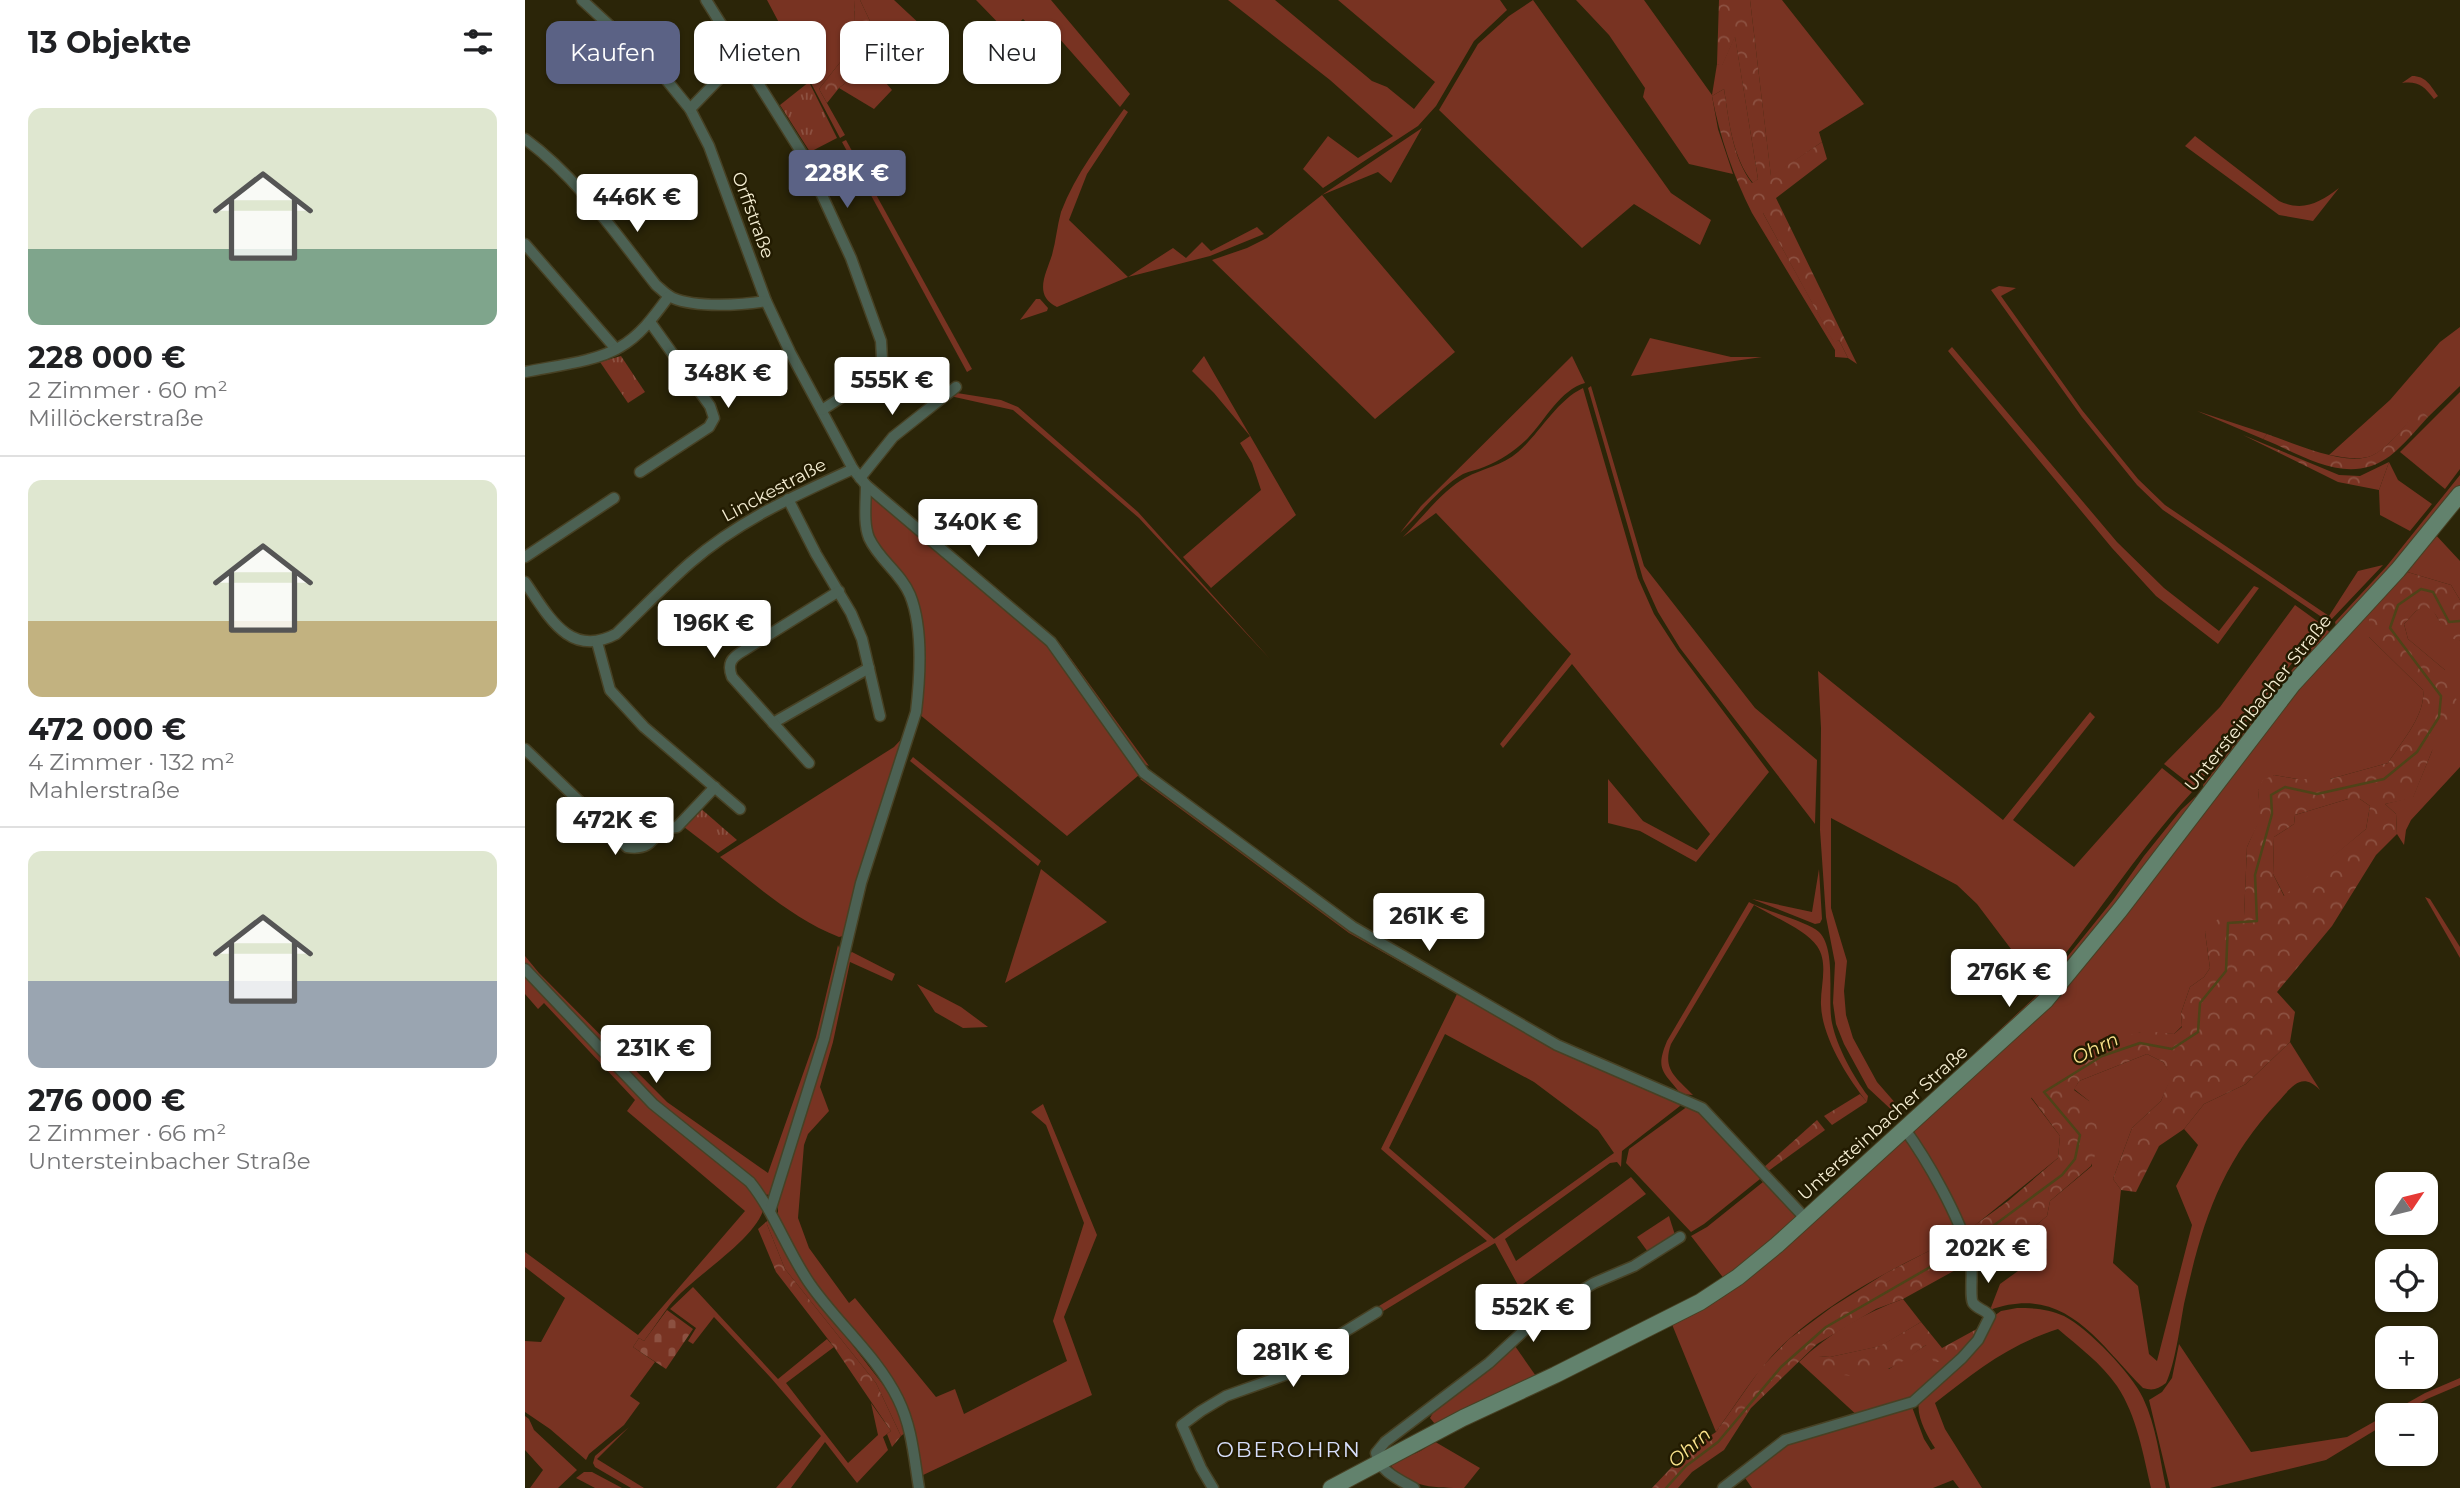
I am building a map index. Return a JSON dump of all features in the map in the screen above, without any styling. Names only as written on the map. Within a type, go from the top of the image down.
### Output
[{"type":"main road","name":"Untersteinbacher Straße","points":[[1331,1488],[1463,1418],[1700,1302],[1745,1271],[1806,1219],[2046,1000],[2120,910],[2293,684],[2397,570],[2460,494]]},
{"type":"street","name":"Orffstraße","points":[[582,0],[660,72],[690,109],[709,146],[766,301],[790,352],[860,477]]},
{"type":"street","points":[[706,0],[720,21]]},
{"type":"street","points":[[690,109],[714,84]]},
{"type":"street","points":[[760,84],[796,141],[821,191],[851,258],[881,341],[882,359],[876,375],[823,410]]},
{"type":"street","points":[[525,139],[552,159],[583,191],[656,285],[670,296],[694,302],[725,304],[766,301]]},
{"type":"street","points":[[525,244],[616,349]]},
{"type":"street","points":[[525,372],[605,355],[631,340],[650,322],[670,296]]},
{"type":"street","points":[[641,472],[709,427],[714,418],[710,406],[650,322]]},
{"type":"street","points":[[770,1211],[824,1039],[861,883],[916,712],[920,683],[915,612],[902,580],[868,536],[860,477],[893,437],[956,387]]},
{"type":"street","points":[[860,477],[1051,642],[1144,773],[1353,927],[1557,1045],[1702,1108],[1806,1219]]},
{"type":"street","name":"Linckestraße","points":[[597,642],[616,634],[690,563],[717,541],[788,499],[860,477]]},
{"type":"street","points":[[525,557],[614,498]]},
{"type":"street","points":[[788,499],[862,639],[880,716]]},
{"type":"street","points":[[525,582],[565,634],[587,642],[597,642],[610,690],[644,727],[740,809]]},
{"type":"street","points":[[809,763],[732,677],[729,665],[731,659],[839,591]]},
{"type":"street","points":[[773,723],[869,668]]},
{"type":"street","points":[[525,749],[550,776],[627,847],[638,849],[648,846],[662,829],[677,827],[715,787]]},
{"type":"street","points":[[525,969],[653,1104],[750,1182],[770,1211],[811,1285],[880,1371],[898,1399],[909,1428],[919,1488]]},
{"type":"street","points":[[1723,1488],[1785,1440],[1913,1402],[1962,1358],[1977,1340],[1990,1316],[1986,1310],[1972,1302],[1971,1257],[1963,1235],[1948,1203],[1904,1128]]},
{"type":"street","points":[[1414,1488],[1387,1472],[1378,1462],[1378,1448],[1489,1363],[1541,1315],[1594,1283],[1634,1266],[1680,1237]]},
{"type":"street","points":[[1213,1488],[1182,1425],[1226,1396],[1293,1372],[1321,1355],[1341,1334],[1377,1312]]},
{"type":"street","points":[[1421,1416],[1432,1435]]},
{"type":"green space","points":[[767,0],[855,0],[854,21],[840,21],[840,62],[826,80],[826,21],[778,21]]},
{"type":"green space","points":[[855,0],[860,0],[870,21],[854,21]]},
{"type":"green space","points":[[860,0],[894,0],[917,21],[870,21]]},
{"type":"green space","points":[[976,0],[1051,0],[1130,94],[1120,107],[1061,40],[1061,21],[996,21]]},
{"type":"green space","points":[[1228,0],[1275,0],[1372,81],[1387,87],[1414,109],[1435,82],[1338,0],[1500,0],[1507,10],[1474,41],[1436,106],[1418,126],[1323,188],[1303,169],[1328,136],[1358,158],[1393,136],[1330,80]]},
{"type":"green space","points":[[1533,0],[1671,193],[1711,220],[1700,245],[1634,204],[1582,248],[1439,110],[1478,44],[1509,16]]},
{"type":"green space","points":[[1576,0],[1644,0],[1712,95],[1717,64],[1722,65],[1735,36],[1758,179],[1753,183],[1740,162],[1724,89],[1712,96],[1718,129],[1733,174],[1689,164],[1643,97],[1645,88],[1609,35]]},
{"type":"green space","points":[[1719,0],[1750,0],[1771,176],[1822,142],[1827,159],[1776,198],[1857,364],[1848,358],[1839,340],[1834,343],[1763,213],[1752,213],[1733,170],[1712,96],[1724,89],[1732,138],[1740,162],[1752,183],[1758,179],[1735,37],[1722,66],[1717,64]]},
{"type":"green space","points":[[1750,0],[1782,0],[1864,104],[1819,132],[1822,142],[1771,177]]},
{"type":"green space","points":[[840,62],[840,84],[844,84],[827,103],[819,89],[826,84]]},
{"type":"green space","points":[[2412,76],[2424,79],[2438,96],[2434,99],[2417,84],[2402,83]]},
{"type":"green space","points":[[810,84],[837,138],[810,152],[780,105]]},
{"type":"green space","points":[[811,84],[823,84],[819,89],[845,135],[840,138]]},
{"type":"green space","points":[[844,84],[887,84],[892,90],[874,109],[839,88]]},
{"type":"green space","points":[[1124,109],[1128,112],[1087,174],[1069,220],[1128,277],[1057,307],[1045,296],[1043,284],[1061,212],[1081,172]]},
{"type":"green space","points":[[1422,128],[1391,183],[1378,172],[1322,195]]},
{"type":"green space","points":[[2195,136],[2279,201],[2303,206],[2325,198],[2339,188],[2313,221],[2279,215],[2185,146]]},
{"type":"green space","points":[[846,140],[972,369],[967,372],[842,142]]},
{"type":"green space","points":[[1322,195],[1455,352],[1375,419],[1212,260],[1267,238]]},
{"type":"green space","points":[[1752,213],[1763,213],[1834,342],[1839,340],[1848,358],[1835,357],[1835,350]]},
{"type":"green space","points":[[1257,227],[1264,234],[1210,256],[1128,277],[1173,248],[1186,258],[1202,242],[1211,251]]},
{"type":"green space","points":[[1999,286],[2016,288],[2001,296],[2082,410],[2138,479],[2165,505],[2329,616],[2358,571],[2383,565],[2329,622],[2163,510],[2137,485],[2082,417],[1991,290]]},
{"type":"green space","points":[[1036,299],[1040,299],[1048,308],[1047,311],[1020,320]]},
{"type":"green space","points":[[2460,327],[2460,386],[2428,417],[2420,409],[2382,450],[2375,454],[2358,458],[2329,455],[2390,400],[2440,342]]},
{"type":"green space","points":[[1650,338],[1731,357],[1762,357],[1631,376]]},
{"type":"green space","points":[[1952,347],[2117,542],[2164,588],[2219,631],[2254,586],[2259,588],[2218,644],[2156,596],[2112,548],[1948,351]]},
{"type":"green space","points":[[621,356],[645,392],[628,403],[600,362]]},
{"type":"green space","points":[[1204,356],[1296,515],[1211,588],[1183,557],[1261,490],[1252,463],[1240,443],[1250,436],[1192,371]]},
{"type":"green space","points":[[1572,356],[1585,383],[1561,398],[1518,447],[1496,461],[1455,479],[1400,533],[1421,506]]},
{"type":"green space","points":[[1591,386],[1644,566],[1755,708],[1817,760],[1815,824],[1680,648],[1658,612],[1643,579],[1588,388]]},
{"type":"green space","points":[[1583,388],[1638,578],[1654,614],[1678,651],[1769,772],[1696,862],[1640,831],[1608,823],[1608,779],[1643,821],[1697,850],[1710,834],[1572,664],[1503,748],[1500,744],[1571,654],[1436,513],[1403,537],[1440,497],[1457,483],[1506,461],[1518,452],[1556,409]]},
{"type":"green space","points":[[2460,392],[2460,469],[2445,489],[2400,452]]},
{"type":"green space","points":[[957,393],[1001,400],[1018,407],[1138,512],[1270,659],[1139,518],[1013,410],[950,396]]},
{"type":"green space","points":[[2420,408],[2428,417],[2400,447],[2374,465],[2358,469],[2327,466],[2263,439],[2267,434],[2320,453],[2362,458],[2373,455],[2386,446]]},
{"type":"green space","points":[[2197,411],[2267,434],[2263,439]]},
{"type":"green space","points":[[2243,435],[2339,475],[2360,476],[2389,462],[2379,490],[2338,482]]},
{"type":"green space","points":[[2389,462],[2398,480],[2432,504],[2410,531],[2380,515],[2379,490]]},
{"type":"green space","points":[[2460,475],[2460,488],[2426,530],[2336,626],[2335,622],[2386,567]]},
{"type":"green space","points":[[869,494],[1048,643],[1139,775],[1067,836],[919,714],[924,686],[918,611],[873,535],[869,519]]},
{"type":"green space","points":[[2434,533],[2460,561],[2460,600],[2451,585],[2404,571]]},
{"type":"green space","points":[[2404,571],[2451,585],[2460,600],[2460,641],[2447,635],[2436,615],[2426,606],[2416,611],[2404,624],[2408,639],[2445,670],[2459,706],[2432,751],[2413,798],[2385,804],[2396,814],[2397,834],[2376,855],[2332,926],[2277,992],[2295,1012],[2290,1042],[2246,1084],[2204,1104],[2184,1129],[2159,1146],[2136,1192],[2121,1190],[2113,1179],[2132,1128],[2161,1101],[2171,1076],[2163,1062],[2147,1054],[2079,1081],[2074,1090],[2089,1101],[2096,1119],[2098,1147],[2091,1166],[2050,1201],[2047,1216],[2035,1226],[1903,1299],[1876,1309],[1817,1344],[1751,1408],[1724,1450],[1692,1472],[1678,1488],[1652,1488],[1686,1452],[1716,1432],[1761,1368],[1789,1339],[1832,1307],[1886,1273],[1964,1233],[2008,1201],[2058,1158],[2060,1136],[2031,1097],[2047,1080],[2081,1059],[2132,1035],[2141,1032],[2174,1034],[2182,1027],[2181,1013],[2190,987],[2204,977],[2210,968],[2205,932],[2221,916],[2244,916],[2247,847],[2260,818],[2258,790],[2263,780],[2274,775],[2297,779],[2330,779],[2388,763],[2417,719],[2423,690],[2369,637],[2369,607]],"holes":[[[2348,799],[2360,799],[2370,806],[2366,829],[2284,896],[2273,874],[2274,837],[2294,824],[2295,815]]]},
{"type":"green space","points":[[2295,605],[2324,626],[2195,788],[2164,764],[2220,707]]},
{"type":"green space","points":[[2426,605],[2433,610],[2441,624],[2460,641],[2460,767],[2411,820],[2406,830],[2404,845],[2397,834],[2396,814],[2385,804],[2413,797],[2432,751],[2445,670],[2408,639],[2404,624]]},
{"type":"green space","points":[[2369,607],[2369,637],[2423,690],[2421,709],[2406,737],[2388,763],[2330,779],[2297,779],[2274,775],[2258,790],[2261,818],[2247,847],[2244,917],[2205,932],[2210,968],[2204,977],[2190,987],[2181,1013],[2182,1026],[2174,1034],[2140,1032],[2031,1098],[2060,1136],[2058,1158],[1963,1235],[1914,1137],[1915,1126],[2005,1044],[2297,687]]},
{"type":"green space","points":[[2327,630],[2332,634],[2204,791],[2203,785],[2291,671]]},
{"type":"green space","points":[[1058,641],[1149,766],[1139,762],[1066,657]]},
{"type":"green space","points":[[1818,671],[2003,820],[2090,712],[2095,717],[2013,820],[2074,867],[2162,768],[2192,792],[2152,839],[2039,986],[1977,904],[1957,885],[1831,818],[1831,908],[1847,961],[1844,991],[1846,1015],[1853,1038],[1877,1082],[1904,1113],[1897,1115],[1868,1088],[1836,1024],[1833,1003],[1835,963],[1826,917],[1820,830],[1821,728]]},
{"type":"green space","points":[[908,732],[843,936],[839,937],[823,930],[792,912],[720,857],[894,747]]},
{"type":"green space","points":[[913,757],[1041,861],[1038,866],[910,761]]},
{"type":"green space","points":[[1147,778],[1352,929],[1458,991],[1457,995],[1465,996],[1679,1100],[1680,1106],[1622,1151],[1621,1167],[1617,1162],[1610,1163],[1505,1239],[1516,1261],[1631,1177],[1646,1194],[1519,1287],[1495,1243],[1367,1321],[1364,1315],[1487,1241],[1381,1149],[1457,994],[1349,933],[1140,779]],"holes":[[[1445,1034],[1534,1082],[1598,1130],[1614,1153],[1494,1239],[1389,1148]]]},
{"type":"green space","points":[[2195,797],[2199,798],[2045,993],[1906,1117],[2035,997],[2113,900],[2144,856]]},
{"type":"green space","points":[[2348,799],[2360,799],[2370,806],[2366,829],[2285,897],[2273,874],[2274,837],[2294,824],[2295,815]]},
{"type":"green space","points":[[699,807],[737,840],[718,853],[684,827]]},
{"type":"green space","points":[[1041,869],[1107,922],[1005,983]]},
{"type":"green space","points":[[1819,869],[1820,923],[1815,924],[1752,899],[1812,912]]},
{"type":"green space","points":[[2425,897],[2430,899],[2460,947],[2460,958]]},
{"type":"green space","points":[[1749,902],[1814,928],[1825,940],[1830,962],[1834,1032],[1846,1061],[1868,1096],[1867,1102],[1844,1069],[1826,1030],[1821,1005],[1823,960],[1817,946],[1797,929],[1754,905],[1671,1044],[1668,1060],[1672,1072],[1693,1095],[1681,1094],[1665,1075],[1661,1064],[1667,1041]]},
{"type":"green space","points":[[838,945],[841,953],[821,1040],[773,1192],[769,1195],[764,1194],[657,1103],[525,963],[525,956],[667,1102],[768,1173],[816,1037]]},
{"type":"green space","points":[[852,952],[895,974],[892,981],[850,962],[833,1042],[820,1087],[829,1111],[808,1134],[804,1145],[798,1218],[809,1248],[849,1303],[855,1298],[936,1397],[955,1389],[964,1414],[1067,1361],[1053,1321],[1084,1223],[1046,1125],[1031,1112],[1043,1104],[1097,1235],[1064,1317],[1092,1395],[921,1476],[901,1398],[815,1284],[778,1216],[778,1205],[827,1039],[847,955]]},
{"type":"green space","points":[[525,974],[547,999],[747,1186],[764,1207],[759,1220],[749,1232],[679,1295],[644,1341],[639,1338],[633,1347],[655,1362],[630,1396],[640,1403],[624,1425],[589,1454],[586,1460],[525,1412],[525,1341],[541,1342],[565,1298],[525,1267],[525,1252],[638,1335],[745,1211],[627,1111],[635,1100],[544,1003],[538,1009],[525,994]]},
{"type":"green space","points":[[917,984],[961,1007],[988,1027],[963,1028],[935,1012]]},
{"type":"green space","points":[[2290,1042],[2320,1090],[2313,1084],[2302,1081],[2292,1087],[2258,1125],[2228,1172],[2206,1221],[2198,1247],[2175,1355],[2166,1383],[2155,1389],[2143,1388],[2095,1336],[2060,1311],[2039,1304],[2016,1304],[1990,1310],[2000,1284],[2047,1250],[2035,1226],[2047,1216],[2050,1201],[2092,1166],[2089,1101],[2074,1089],[2079,1081],[2147,1054],[2163,1062],[2172,1076],[2161,1101],[2132,1128],[2113,1179],[2121,1190],[2113,1263],[2138,1286],[2149,1354],[2157,1361],[2192,1225],[2176,1186],[2198,1145],[2184,1129],[2204,1104],[2246,1084]]},
{"type":"green space","points":[[1860,1094],[1867,1102],[1832,1125],[1824,1116]]},
{"type":"green space","points":[[1688,1106],[1693,1106],[1757,1170],[1760,1179],[1691,1232],[1626,1163],[1629,1149]]},
{"type":"green space","points":[[1817,1120],[1825,1130],[1767,1172],[1763,1168]]},
{"type":"green space","points":[[1904,1139],[1908,1139],[1945,1202],[1960,1236],[1850,1294],[1808,1323],[1769,1360],[1716,1432],[1671,1322]]},
{"type":"green space","points":[[1763,1182],[1767,1182],[1798,1217],[1725,1280],[1691,1236],[1707,1227]]},
{"type":"green space","points":[[1669,1216],[1675,1235],[1648,1252],[1637,1237]]},
{"type":"green space","points":[[771,1218],[807,1286],[894,1399],[906,1432],[901,1436],[876,1383],[785,1269],[766,1222]]},
{"type":"green space","points":[[766,1222],[785,1269],[876,1383],[901,1436],[892,1447],[887,1434],[891,1431],[834,1347],[776,1272],[758,1229]]},
{"type":"green space","points":[[693,1287],[778,1379],[827,1339],[834,1347],[786,1383],[848,1463],[878,1435],[871,1403],[891,1431],[883,1437],[888,1450],[857,1483],[825,1442],[791,1488],[776,1488],[821,1436],[714,1317],[693,1344],[688,1341],[696,1328],[670,1309]]},
{"type":"green space","points":[[1903,1299],[1921,1322],[1881,1346],[1830,1357],[1817,1356],[1889,1369],[1926,1345],[1960,1356],[1912,1400],[1859,1417],[1799,1362],[1822,1342],[1848,1325]]},
{"type":"green space","points":[[2017,1308],[2041,1309],[2064,1316],[2085,1330],[2119,1365],[2137,1388],[2147,1408],[2166,1488],[2151,1488],[2134,1422],[2117,1386],[2097,1363],[2058,1329],[2008,1351],[1935,1403],[1945,1429],[1982,1488],[1959,1488],[1953,1480],[1933,1488],[1752,1488],[1743,1475],[1786,1441],[1912,1407],[1924,1439],[1931,1450],[1935,1448],[1921,1420],[1919,1402],[1994,1316],[2001,1311]]},
{"type":"green space","points":[[667,1310],[693,1329],[666,1369],[633,1347],[639,1338],[644,1341]]},
{"type":"green space","points":[[1921,1322],[1942,1348],[1984,1325],[1960,1356],[1934,1363],[1926,1345],[1893,1367],[1869,1374],[1841,1375],[1813,1367],[1812,1361],[1817,1356],[1830,1357],[1880,1346]]},
{"type":"green space","points":[[2179,1344],[2251,1452],[2347,1437],[2375,1421],[2375,1430],[2326,1460],[2210,1488],[2170,1488],[2149,1400],[2162,1392],[2172,1378]]},
{"type":"green space","points":[[1515,1346],[1538,1379],[1435,1424],[1430,1418],[1434,1411]]},
{"type":"green space","points":[[2460,1378],[2460,1385],[2420,1403],[2407,1403]]},
{"type":"green space","points":[[525,1416],[534,1430],[577,1470],[558,1488],[530,1488],[543,1470],[525,1450]]},
{"type":"green space","points":[[629,1427],[597,1459],[644,1488],[631,1488],[595,1467],[593,1463],[595,1456]]},
{"type":"green space","points":[[1432,1440],[1480,1468],[1464,1488],[1415,1483],[1391,1466],[1392,1461],[1420,1451]]},
{"type":"green space","points":[[584,1472],[592,1472],[622,1488],[595,1488],[576,1478]]},
{"type":"waterway","name":"Ohrn","points":[[1970,1243],[2062,1175],[2075,1159],[2080,1135],[2044,1092],[2102,1056],[2140,1043],[2172,1049],[2198,1032],[2200,1003],[2226,971],[2228,923],[2257,921],[2255,875],[2272,814],[2271,795],[2285,787],[2317,794],[2384,779],[2417,752],[2439,717],[2441,696],[2390,628],[2398,605],[2421,589],[2433,592],[2449,622],[2460,621]]},
{"type":"waterway","name":"Ohrn","points":[[1666,1488],[1686,1466],[1718,1442],[1781,1367],[1826,1327],[1965,1247]]},
{"type":"district","name":"OBEROHRN","points":[[1289,1450]]}]
